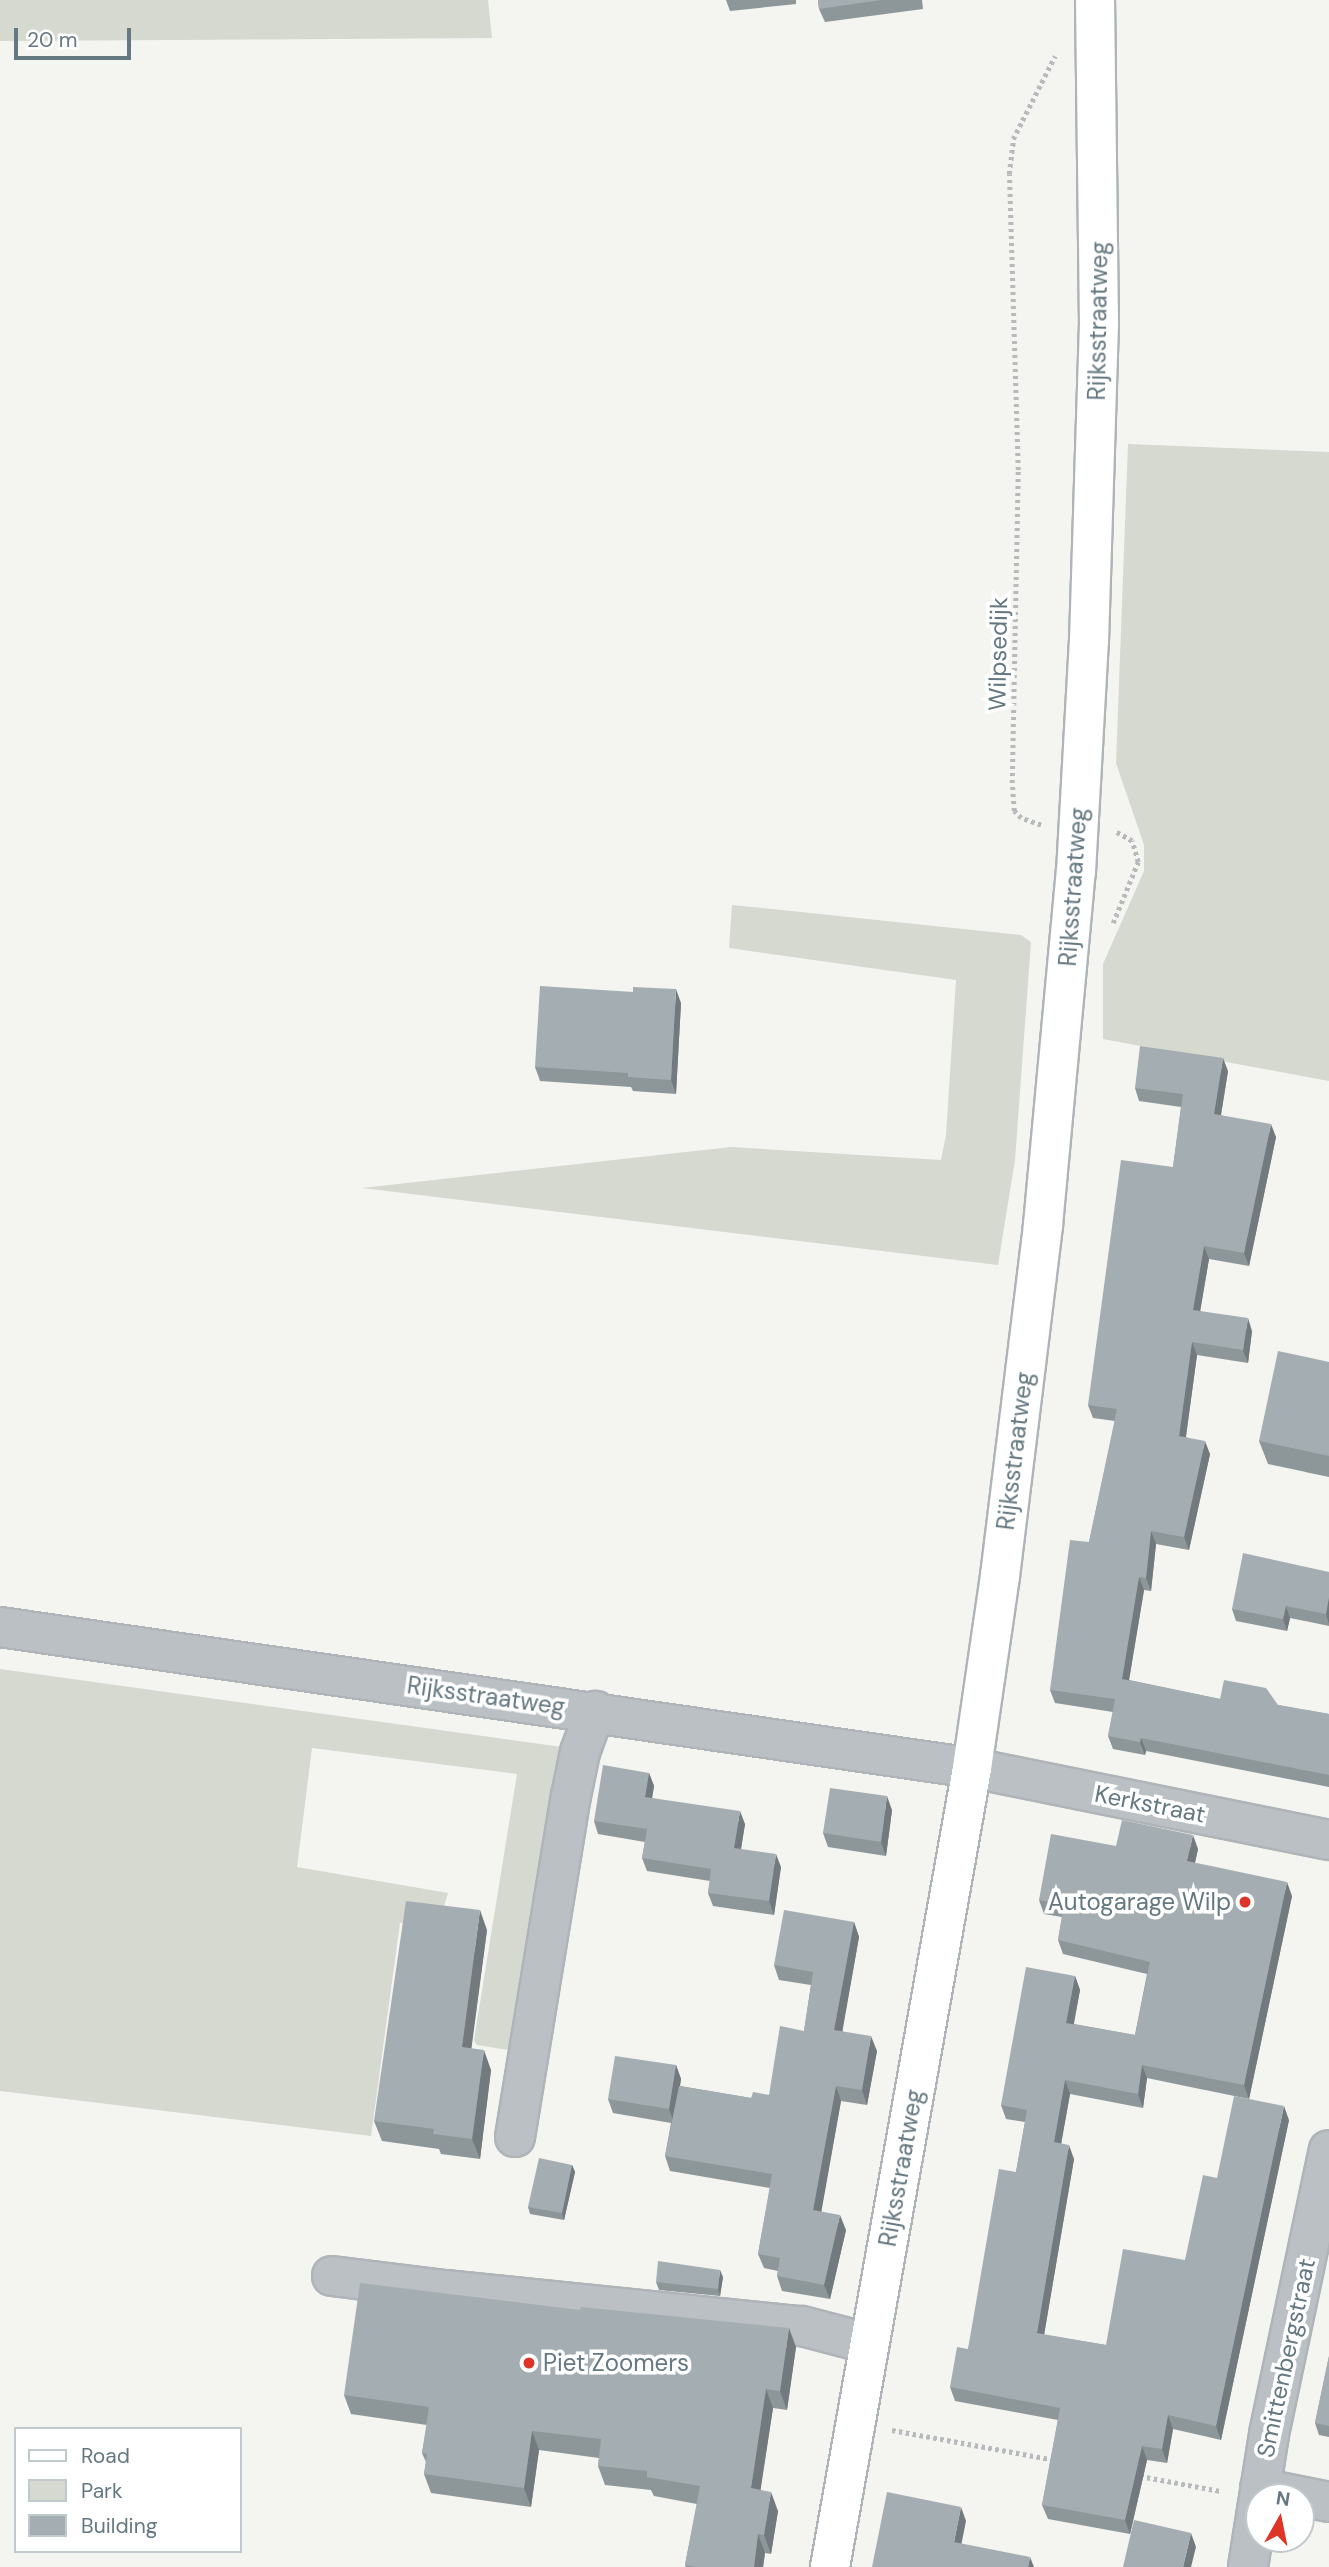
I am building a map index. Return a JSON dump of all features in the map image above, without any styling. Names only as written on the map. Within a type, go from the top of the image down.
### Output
[{"type":"main road","name":"Rijksstraatweg","points":[[830,2567],[972,1768],[1000,1576],[1043,1225],[1076,872],[1089,640],[1099,325],[1095,0]]},
{"type":"street","name":"Rijksstraatweg","points":[[0,1627],[972,1768]]},
{"type":"street","points":[[515,2137],[571,1796],[580,1752],[595,1712]]},
{"type":"street","name":"Kerkstraat","points":[[972,1768],[1329,1840]]},
{"type":"street","name":"Smittenbergstraat","points":[[1261,2483],[1329,2150]]},
{"type":"street","points":[[332,2276],[802,2326],[870,2344]]},
{"type":"path","name":"Wilpsedijk","points":[[1037,824],[1021,818],[1014,811],[1012,783],[1018,470],[1010,153],[1020,123],[1056,51]]},
{"type":"path","points":[[856,2423],[1057,2460]]},
{"type":"path","points":[[1138,2475],[1231,2493],[1245,2491]]},
{"type":"green space","points":[[0,0],[488,0],[492,38],[0,41]]},
{"type":"green space","points":[[1128,444],[1329,452],[1329,1081],[1103,1039],[1103,964],[1144,871],[1144,845],[1116,763]]},
{"type":"green space","points":[[732,905],[1021,935],[1031,942],[1015,1160],[998,1265],[362,1188],[731,1147],[941,1160],[946,1135],[956,980],[729,948]]},
{"type":"green space","points":[[0,1669],[562,1747],[508,2050],[477,2045],[474,2040],[517,1774],[312,1748],[297,1867],[448,1893],[439,1923],[400,1923],[371,2136],[0,2091]]},
{"type":"building","points":[[818,0],[881,0],[819,9]]},
{"type":"building","points":[[540,986],[633,992],[633,987],[676,989],[671,1080],[628,1077],[628,1073],[535,1067]]},
{"type":"building","points":[[1140,1046],[1223,1058],[1214,1114],[1271,1124],[1244,1253],[1204,1246],[1193,1310],[1248,1318],[1243,1350],[1192,1342],[1179,1436],[1205,1441],[1184,1537],[1151,1531],[1146,1578],[1139,1577],[1122,1679],[1220,1699],[1224,1680],[1266,1688],[1278,1705],[1329,1714],[1329,1775],[1141,1738],[1140,1742],[1108,1736],[1115,1699],[1050,1690],[1070,1540],[1089,1542],[1117,1409],[1088,1405],[1121,1160],[1173,1167],[1183,1094],[1135,1088]]},
{"type":"building","points":[[1278,1351],[1329,1362],[1329,1456],[1259,1441]]},
{"type":"building","points":[[1243,1553],[1329,1572],[1326,1614],[1286,1606],[1283,1619],[1232,1609]]},
{"type":"building","points":[[603,1765],[649,1773],[645,1797],[740,1811],[734,1848],[776,1854],[769,1901],[708,1893],[711,1869],[642,1858],[647,1829],[594,1821]]},
{"type":"building","points":[[830,1788],[887,1796],[881,1842],[823,1833]]},
{"type":"building","points":[[1122,1820],[1193,1835],[1187,1861],[1287,1882],[1244,2085],[1142,2065],[1138,2094],[1065,2080],[1054,2142],[1069,2145],[1037,2333],[1106,2345],[1123,2249],[1185,2260],[1203,2175],[1217,2178],[1234,2096],[1284,2106],[1216,2426],[1168,2415],[1162,2449],[1142,2446],[1125,2520],[1042,2505],[1060,2408],[950,2387],[957,2347],[968,2349],[999,2169],[1016,2172],[1027,2110],[1001,2105],[1026,1967],[1075,1976],[1066,2023],[1135,2035],[1150,1962],[1058,1940],[1064,1905],[1039,1900],[1051,1834],[1116,1846]]},
{"type":"building","points":[[406,1901],[480,1910],[462,2047],[484,2050],[472,2139],[433,2134],[434,2129],[374,2121]]},
{"type":"building","points":[[784,1910],[854,1922],[834,2030],[871,2036],[862,2090],[836,2086],[813,2210],[840,2215],[824,2285],[777,2276],[780,2258],[758,2254],[772,2174],[665,2156],[679,2086],[751,2098],[753,2092],[769,2095],[780,2026],[804,2031],[813,1972],[774,1965]]},
{"type":"building","points":[[615,2056],[676,2065],[669,2109],[608,2099]]},
{"type":"building","points":[[539,2158],[572,2165],[562,2213],[528,2207]]},
{"type":"building","points":[[658,2261],[720,2270],[718,2289],[656,2282]]},
{"type":"building","points":[[360,2283],[580,2310],[581,2307],[789,2328],[780,2391],[766,2389],[751,2488],[771,2492],[764,2535],[758,2534],[754,2567],[685,2565],[700,2486],[647,2477],[647,2471],[598,2466],[601,2439],[532,2431],[524,2488],[424,2474],[427,2454],[422,2453],[429,2407],[344,2395]]},
{"type":"building","points":[[1329,2356],[1329,2426],[1315,2423]]},
{"type":"building","points":[[887,2492],[961,2507],[954,2542],[1030,2557],[1028,2567],[872,2567]]},
{"type":"building","points":[[1134,2520],[1191,2533],[1183,2567],[1123,2567]]},
{"type":"place","name":"Autogarage Wilp","points":[[1245,1902]]},
{"type":"place","name":"Piet Zoomers","points":[[529,2363]]}]
